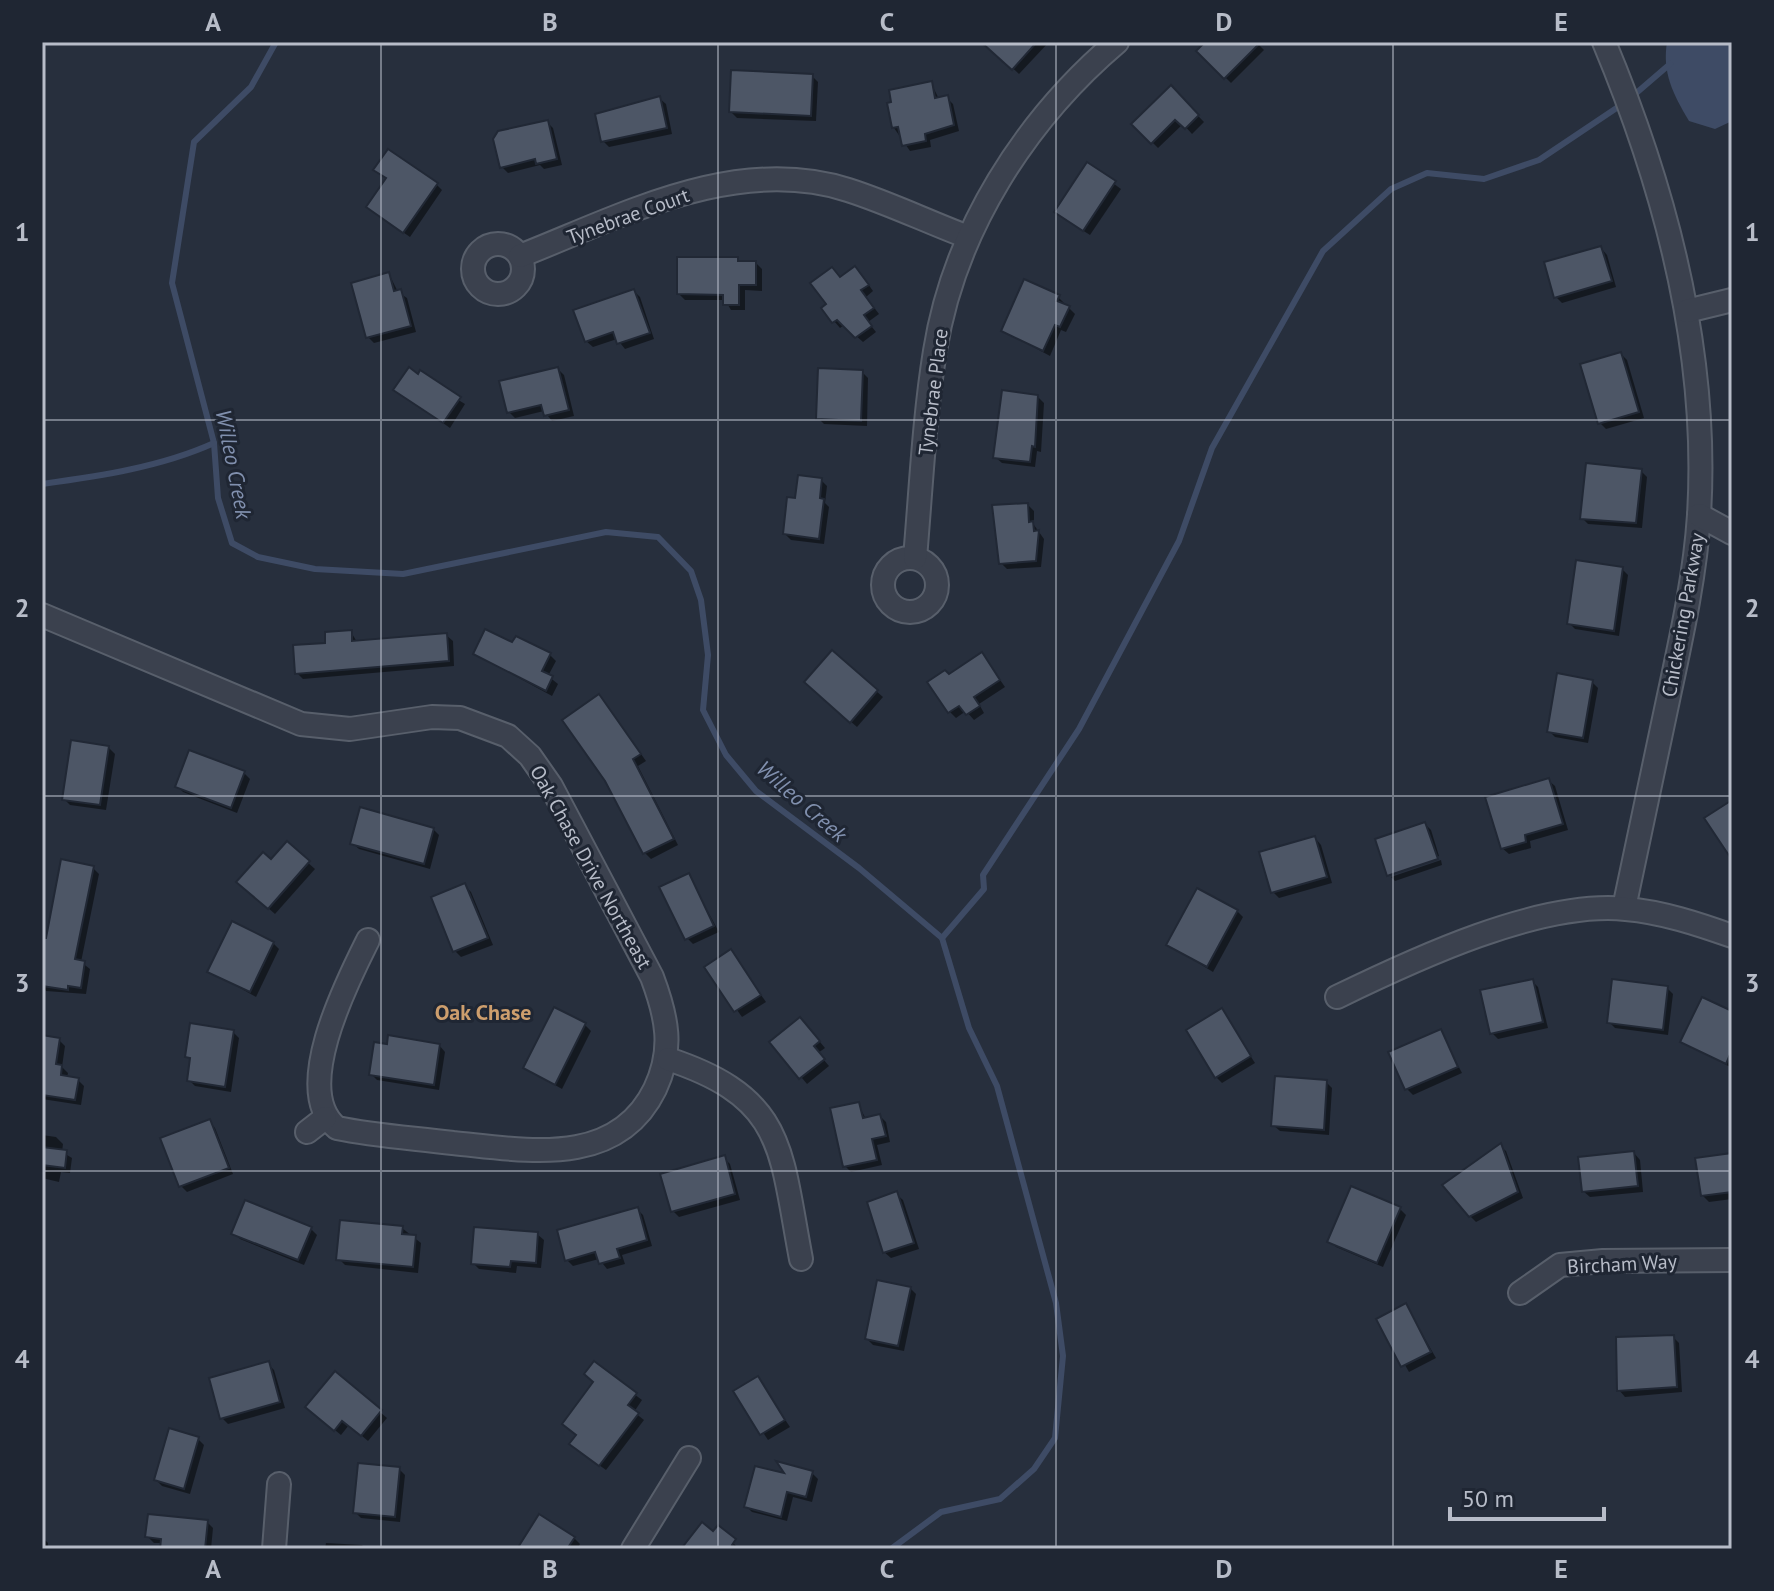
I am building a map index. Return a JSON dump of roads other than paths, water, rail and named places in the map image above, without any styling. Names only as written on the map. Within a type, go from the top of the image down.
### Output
[{"type":"street","name":"Tynebrae Place","points":[[915,558],[935,351],[968,237],[1006,171],[1053,104],[1117,42]]},
{"type":"street","name":"Chickering Parkway","points":[[1604,42],[1666,220],[1687,311],[1699,423],[1699,515],[1687,612],[1624,908]]},
{"type":"street","name":"Tynebrae Court","points":[[520,256],[675,196],[755,180],[806,182],[846,190],[968,237]]},
{"type":"street","points":[[1687,311],[1732,300]]},
{"type":"street","points":[[1699,515],[1732,533]]},
{"type":"street","name":"Oak Chase Drive Northeast","points":[[42,615],[301,724],[350,729],[432,717],[460,718],[508,736],[530,756],[551,786],[652,977],[663,1005],[668,1059]]},
{"type":"street","points":[[1337,997],[1413,960],[1487,933],[1577,911],[1624,908],[1663,915],[1732,936]]},
{"type":"street","points":[[368,940],[335,1010],[327,1041],[316,1125],[537,1152],[580,1148],[604,1140],[637,1114],[650,1098],[668,1059],[709,1072],[757,1108],[783,1162],[801,1259]]},
{"type":"street","name":"Bircham Way","points":[[1520,1293],[1560,1265],[1603,1261],[1732,1260]]},
{"type":"street","points":[[633,1549],[689,1458]]},
{"type":"street","points":[[274,1549],[279,1484]]},
{"type":"water","points":[[1667,42],[1732,42],[1732,121],[1715,129],[1689,121],[1670,83],[1666,64]]},
{"type":"waterway","name":"Willeo Creek","points":[[276,42],[251,87],[194,142],[172,283],[214,443],[218,498],[232,543],[258,557],[315,569],[403,574],[606,532],[658,537],[691,571],[701,600],[708,655],[703,710],[726,755],[756,791],[859,868],[942,938],[969,1028],[997,1086],[1056,1303],[1063,1356],[1055,1438],[1034,1469],[1000,1499],[941,1512],[891,1549]]},
{"type":"waterway","points":[[942,938],[984,889],[983,875],[1079,729],[1179,541],[1212,448],[1323,251],[1391,189],[1427,173],[1484,179],[1539,160],[1627,101],[1670,64]]},
{"type":"waterway","points":[[42,484],[152,464],[214,443]]},
{"type":"district","name":"Oak Chase","points":[[483,1012]]}]
